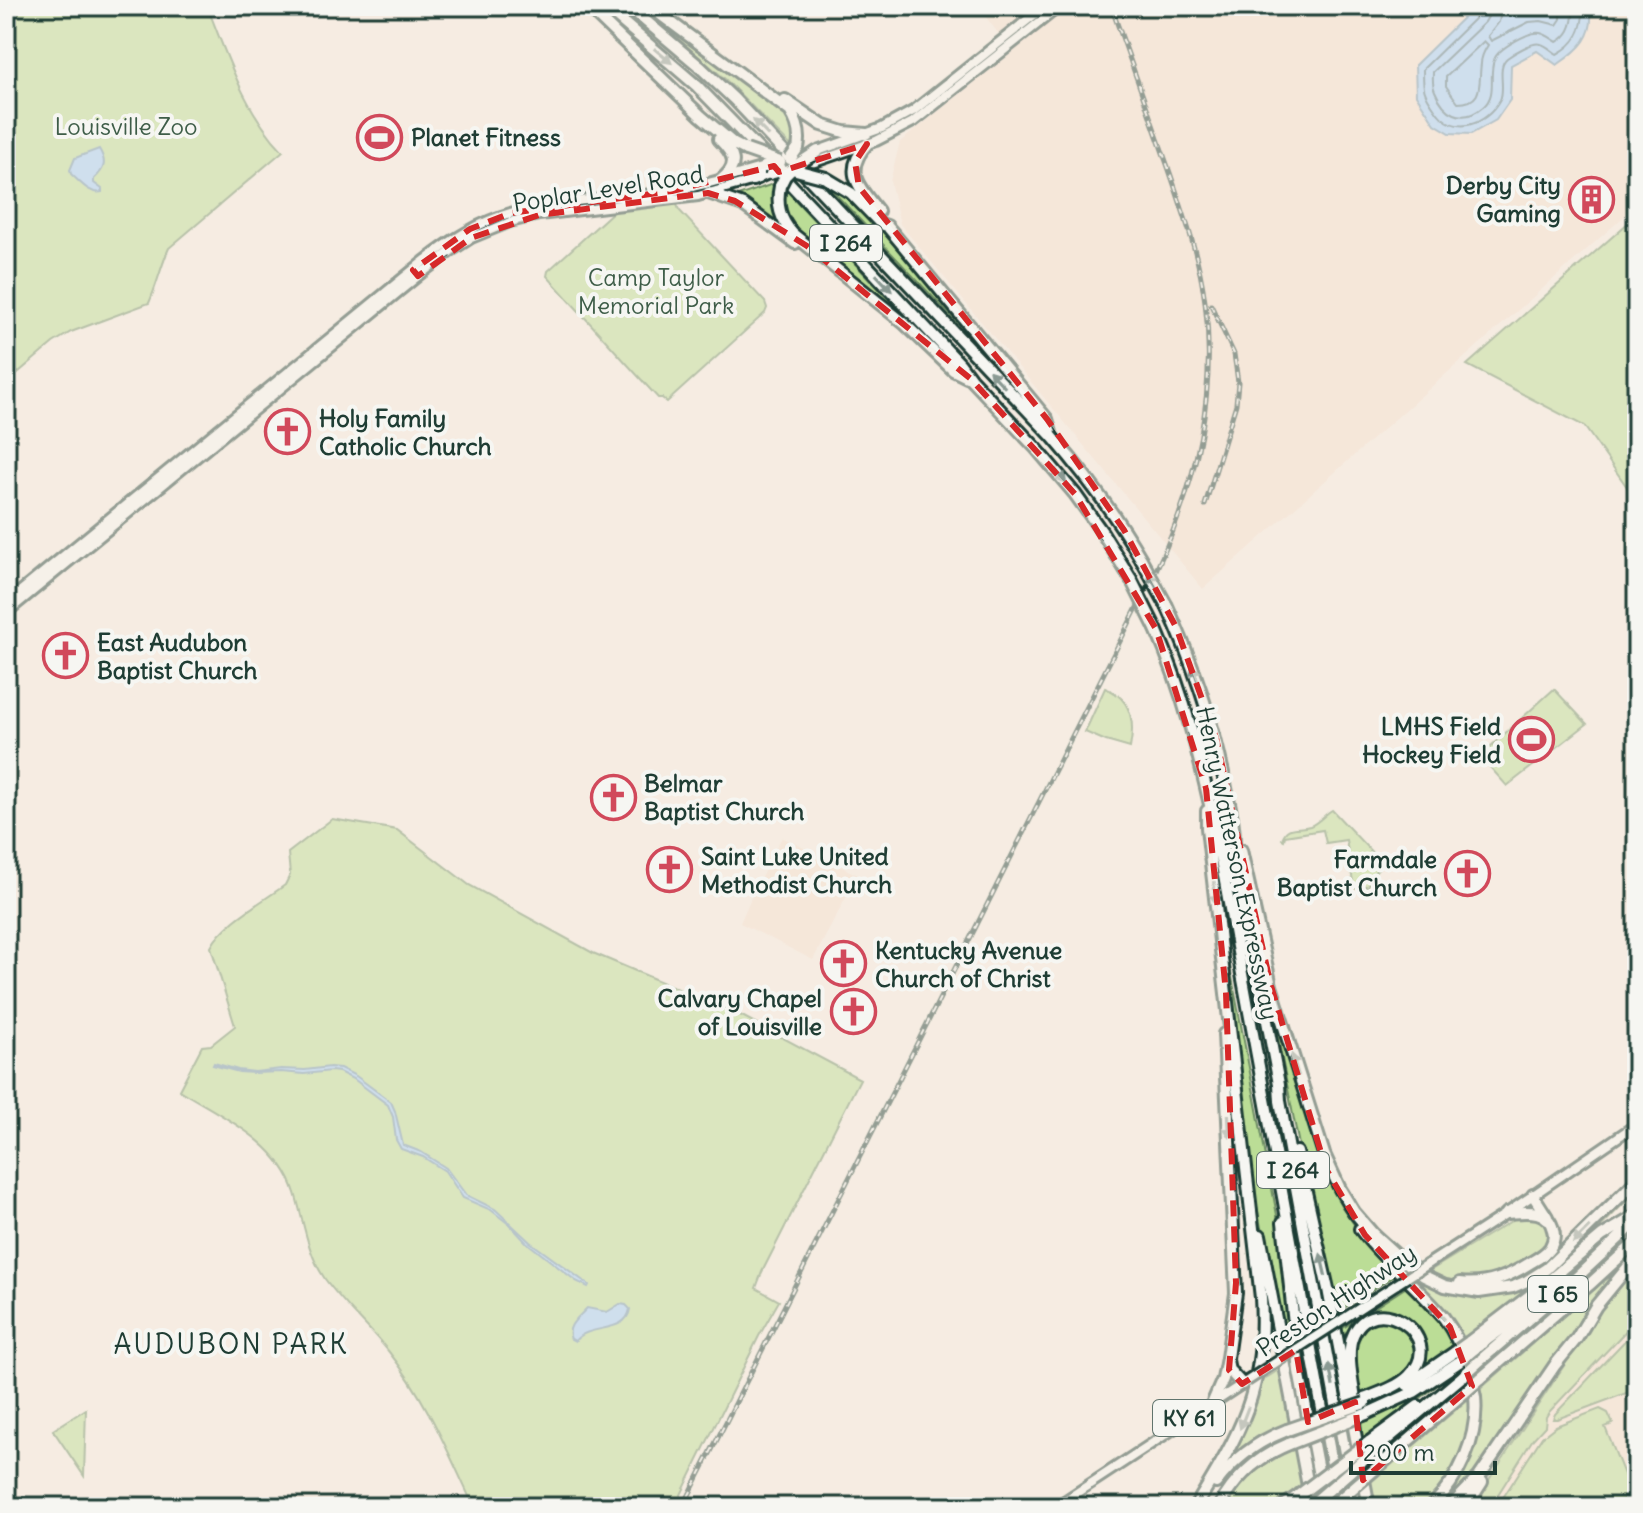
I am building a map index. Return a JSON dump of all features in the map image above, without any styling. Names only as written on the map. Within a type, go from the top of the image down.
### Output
[{"type":"highway","points":[[587,6],[734,144],[826,178],[851,193],[881,224],[887,226]]},
{"type":"highway","name":"Henry Watterson Expressway","points":[[604,6],[717,106],[956,359],[1062,477],[1102,532],[1131,579],[1156,629],[1184,701],[1206,788],[1340,1507]]},
{"type":"highway","name":"Henry Watterson Expressway","points":[[628,6],[734,99],[1051,435],[1099,492],[1167,606],[1185,646],[1220,756],[1235,833],[1234,848],[1355,1507]]},
{"type":"highway","points":[[649,6],[790,111],[798,126],[801,152],[789,166],[780,186],[778,204],[782,220],[793,234],[904,323],[953,370],[971,379]]},
{"type":"highway","points":[[777,100],[786,100],[831,129],[867,139],[857,157],[854,171],[859,187],[887,226],[1047,419],[1051,435]]},
{"type":"highway","points":[[701,116],[733,156],[731,171],[721,180]]},
{"type":"highway","points":[[753,180],[766,170],[789,166],[818,151]]},
{"type":"highway","points":[[708,193],[743,205],[800,247],[807,246]]},
{"type":"highway","points":[[1197,1507],[1240,1429],[1253,1394],[1260,1360],[1261,1307],[1207,828],[1206,788]]},
{"type":"highway","points":[[1235,833],[1241,847],[1271,986],[1324,1154],[1340,1189],[1360,1219],[1387,1248],[1432,1281],[1467,1291],[1490,1291],[1520,1284],[1554,1262],[1637,1180]]},
{"type":"highway","points":[[1213,1402],[1222,1382],[1227,1358],[1236,1283],[1223,1006],[1226,993]]},
{"type":"highway","points":[[1279,1084],[1286,1100],[1328,1289],[1369,1507]]},
{"type":"highway","points":[[1324,1154],[1324,1165],[1331,1181],[1353,1219],[1381,1254],[1443,1318],[1460,1344],[1474,1394],[1473,1429],[1459,1470],[1431,1507]]},
{"type":"highway","points":[[1419,1272],[1442,1281],[1468,1284],[1490,1282],[1507,1276],[1549,1250],[1554,1233],[1533,1195]]},
{"type":"highway","points":[[1250,1203],[1256,1214],[1310,1507]]},
{"type":"highway","points":[[1284,1204],[1283,1230],[1299,1371],[1325,1507]]},
{"type":"highway","points":[[1507,1213],[1535,1212],[1547,1217]]},
{"type":"highway","points":[[1197,1507],[1220,1478],[1263,1440],[1341,1410],[1414,1392],[1471,1346],[1540,1297],[1545,1284],[1602,1236],[1637,1218]]},
{"type":"highway","name":"I 65","points":[[1310,1507],[1575,1279],[1637,1218]]},
{"type":"highway","name":"I 65","points":[[1331,1507],[1637,1241]]},
{"type":"highway","points":[[1466,1507],[1596,1306],[1637,1256]]},
{"type":"highway","points":[[1219,1507],[1248,1469],[1269,1453],[1289,1444],[1365,1406],[1409,1376],[1417,1365],[1420,1352],[1417,1337],[1408,1324],[1395,1317],[1381,1316],[1367,1320],[1357,1329],[1351,1342],[1352,1373],[1363,1463],[1362,1476]]},
{"type":"highway","points":[[1227,1358],[1229,1370],[1244,1382]]},
{"type":"highway","points":[[1450,1507],[1479,1477],[1559,1362]]},
{"type":"highway","points":[[1282,1507],[1433,1394],[1444,1393]]},
{"type":"main road","points":[[801,152],[892,134],[913,122],[1014,37],[1045,6]]},
{"type":"main road","points":[[789,166],[812,163],[867,139],[913,111],[1060,6]]},
{"type":"main road","name":"Poplar Level Road","points":[[6,613],[415,273],[437,250],[470,229],[511,213],[655,194],[766,170]]},
{"type":"main road","name":"Poplar Level Road","points":[[6,603],[415,273],[471,238],[510,222],[539,215],[683,198],[753,180]]},
{"type":"main road","name":"Preston Highway","points":[[1055,1507],[1507,1213],[1637,1124]]},
{"type":"highlighted area","points":[[867,144],[855,162],[859,187],[1047,419],[1124,530],[1176,627],[1216,738],[1271,986],[1326,1169],[1365,1235],[1450,1327],[1472,1386],[1363,1480],[1355,1402],[1308,1422],[1296,1350],[1242,1384],[1229,1370],[1236,1283],[1226,993],[1206,788],[1156,629],[1075,494],[971,379],[807,246],[735,201],[708,193],[539,215],[471,238],[418,276],[413,270],[470,229],[511,213],[672,191],[774,166],[779,172]]},
{"type":"shaded area","points":[[977,6],[1637,6],[1637,205],[1203,589],[900,224],[890,181],[900,142],[1013,52]]},
{"type":"shaded area","points":[[782,837],[858,875],[813,960],[740,923]]},
{"type":"shaded area","points":[[1637,1293],[1637,1507],[1484,1507],[1529,1435]]},
{"type":"green space","name":"Louisville Zoo","points":[[6,6],[207,6],[248,101],[283,151],[169,248],[149,303],[71,332],[53,343],[6,383]]},
{"type":"green space","points":[[640,6],[785,112],[793,129],[793,148],[725,79]]},
{"type":"green space","points":[[824,182],[846,194],[877,225],[984,351]]},
{"type":"green space","points":[[776,183],[774,208],[784,231],[735,197]]},
{"type":"green space","points":[[784,188],[901,315],[792,227],[782,208]]},
{"type":"green space","name":"Camp Taylor Memorial Park","points":[[675,199],[679,210],[765,302],[767,308],[667,402],[658,398],[547,276],[548,271],[615,210]]},
{"type":"green space","points":[[1637,215],[1637,501],[1584,426],[1467,365]]},
{"type":"green space","points":[[1105,688],[1121,698],[1130,712],[1130,748],[1085,732]]},
{"type":"green space","name":"LMHS Field Hockey Field","points":[[1554,689],[1587,724],[1507,786],[1480,756]]},
{"type":"green space","points":[[1332,810],[1381,862],[1367,889],[1366,886],[1354,888],[1346,840],[1326,843],[1323,830],[1282,839],[1290,829],[1310,826]]},
{"type":"green space","points":[[332,819],[397,830],[469,885],[593,953],[742,1016],[860,1079],[756,1288],[779,1301],[675,1507],[474,1507],[414,1388],[389,1352],[340,1298],[319,1269],[295,1193],[276,1159],[247,1132],[179,1090],[202,1046],[211,1045],[235,1026],[211,947],[234,921],[285,885],[290,875],[288,853]]},
{"type":"green space","points":[[1222,925],[1277,1215],[1292,1343],[1283,1348],[1248,1157]]},
{"type":"green space","points":[[1271,1003],[1328,1181],[1358,1230],[1397,1274],[1336,1313],[1309,1196]]},
{"type":"green space","points":[[1637,1183],[1637,1190],[1577,1251],[1463,1342],[1413,1283],[1420,1278],[1427,1282],[1522,1286]]},
{"type":"green space","points":[[1521,1215],[1539,1218],[1548,1227],[1550,1239],[1544,1250],[1501,1276],[1464,1282],[1444,1279],[1428,1272]]},
{"type":"green space","points":[[1628,1259],[1482,1468],[1446,1507],[1435,1507],[1458,1479],[1478,1391]]},
{"type":"green space","points":[[1637,1262],[1637,1319],[1549,1412],[1545,1426],[1533,1439],[1490,1507],[1471,1507],[1619,1282]]},
{"type":"green space","points":[[1408,1286],[1440,1319],[1457,1346],[1420,1373],[1418,1332],[1376,1313],[1343,1348],[1340,1330]]},
{"type":"green space","points":[[1384,1320],[1395,1323],[1411,1336],[1415,1344],[1414,1362],[1399,1379],[1358,1398],[1354,1361],[1357,1339],[1362,1330]]},
{"type":"green space","points":[[1637,1328],[1637,1389],[1553,1419],[1555,1414]]},
{"type":"green space","points":[[1280,1369],[1291,1423],[1224,1466],[1260,1382]]},
{"type":"green space","points":[[1452,1374],[1363,1442],[1361,1420]]},
{"type":"green space","points":[[1472,1396],[1470,1429],[1458,1467],[1427,1507],[1374,1507],[1370,1483]]},
{"type":"green space","points":[[86,1409],[84,1476],[53,1430]]},
{"type":"green space","points":[[1600,1409],[1608,1413],[1613,1424],[1605,1427],[1637,1507],[1497,1507],[1542,1437],[1556,1426]]},
{"type":"green space","points":[[1295,1446],[1303,1487],[1276,1507],[1224,1507],[1244,1477],[1260,1463]]},
{"type":"water","points":[[1475,6],[1590,6],[1590,26],[1579,48],[1557,65],[1537,51],[1511,65],[1510,100],[1496,120],[1471,134],[1450,133],[1435,124],[1416,95],[1415,65]]},
{"type":"water","points":[[99,149],[103,169],[94,183],[102,192],[93,192],[70,170],[75,158]]},
{"type":"water","points":[[214,1063],[255,1072],[330,1067],[356,1076],[391,1102],[403,1145],[446,1168],[466,1195],[495,1209],[530,1242],[588,1287],[526,1242],[491,1210],[463,1198],[445,1171],[423,1157],[401,1149],[388,1105],[355,1080],[331,1071],[304,1074],[239,1072]]},
{"type":"water","points":[[620,1304],[630,1309],[622,1322],[589,1332],[575,1341],[571,1339],[571,1326],[587,1308],[607,1312]]},
{"type":"railway","points":[[683,1507],[1157,568],[1183,504],[1200,439],[1205,405],[1208,371],[1205,302],[1185,217],[1111,6]]},
{"type":"railway","points":[[1205,505],[1236,404],[1238,382],[1234,354],[1211,305]]},
{"type":"place","name":"Planet Fitness","points":[[380,137]]},
{"type":"place","name":"Derby City Gaming","points":[[1592,199]]},
{"type":"place","name":"Holy Family Catholic Church","points":[[288,432]]},
{"type":"place","name":"East Audubon Baptist Church","points":[[66,656]]},
{"type":"place","name":"LMHS Field Hockey Field","points":[[1532,740]]},
{"type":"place","name":"Belmar Baptist Church","points":[[613,797]]},
{"type":"place","name":"Saint Luke United Methodist Church","points":[[670,870]]},
{"type":"place","name":"Farmdale Baptist Church","points":[[1468,873]]},
{"type":"place","name":"Kentucky Avenue Church of Christ","points":[[844,964]]},
{"type":"place","name":"Calvary Chapel of Louisville","points":[[853,1012]]},
{"type":"district","name":"AUDUBON PARK","points":[[231,1344]]}]
